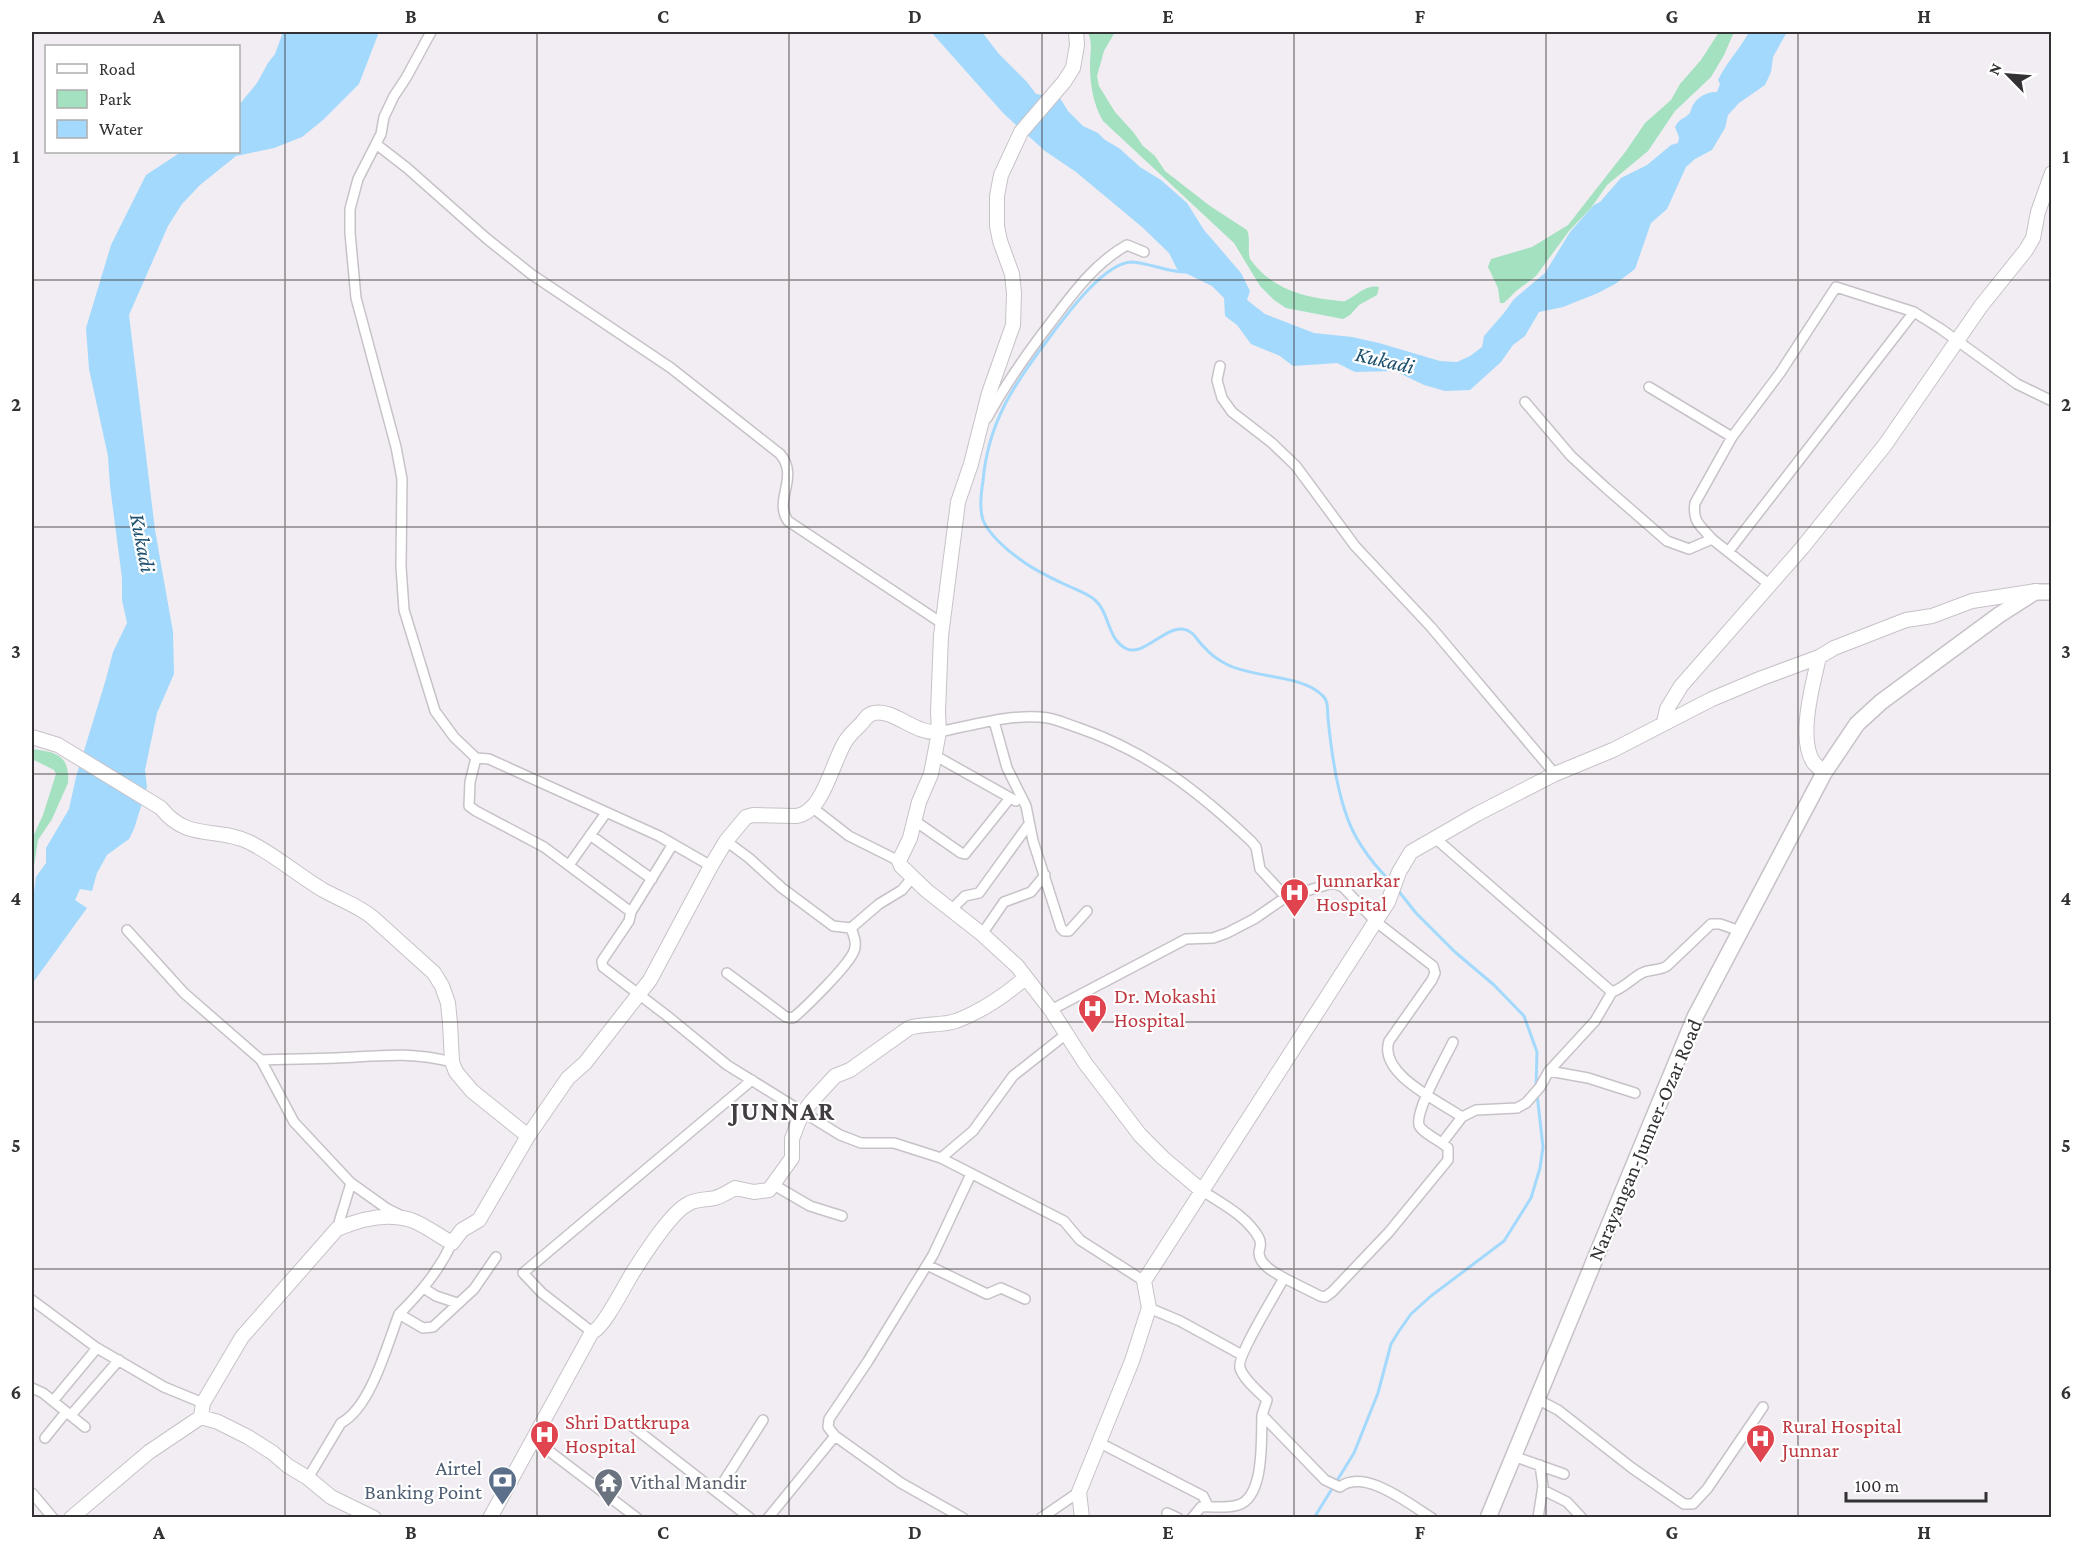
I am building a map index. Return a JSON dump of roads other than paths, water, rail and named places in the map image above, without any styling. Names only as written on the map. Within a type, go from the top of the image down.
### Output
[{"type":"main road","points":[[2035,592],[2052,592]]},
{"type":"main road","name":"Narayangan-Junner-Ozar Road","points":[[1488,1518],[1695,1017],[1824,772],[1857,724],[1881,702],[1999,615],[2035,592]]},
{"type":"street","points":[[431,32],[394,96],[376,144],[353,193],[350,233],[356,298],[402,479],[401,567],[404,610],[435,711],[454,737],[476,758],[489,759],[673,844],[711,866]]},
{"type":"street","points":[[899,861],[931,774],[939,732],[943,624],[958,502],[989,393],[1013,325],[1012,274],[998,233],[997,196],[1001,175],[1021,132],[1065,82],[1075,61],[1076,32]]},
{"type":"street","points":[[376,144],[408,168],[486,238],[531,274],[671,368],[780,454],[786,461],[788,469],[783,510],[788,521],[943,624]]},
{"type":"street","points":[[1665,722],[1667,709],[1682,686],[1802,548],[1885,445],[1981,306],[2026,250],[2032,238],[2043,195],[2052,172]]},
{"type":"street","points":[[979,433],[1004,387],[1068,298],[1086,278],[1116,251],[1127,245],[1144,252]]},
{"type":"street","points":[[1770,585],[1712,539],[1693,514],[1695,503],[1732,437],[1780,373],[1836,287],[1914,312],[2017,384],[2052,400]]},
{"type":"street","points":[[1728,552],[1914,312]]},
{"type":"street","points":[[1220,366],[1217,380],[1222,398],[1232,412],[1272,443],[1296,466],[1355,546],[1431,627],[1555,774]]},
{"type":"street","points":[[1649,387],[1732,437]]},
{"type":"street","points":[[1525,402],[1571,456],[1667,541],[1689,549],[1712,539]]},
{"type":"street","points":[[1041,1518],[1078,1492],[1100,1443],[1132,1361],[1149,1308],[1144,1281],[1389,899],[1399,872],[1411,852],[1477,814],[1555,774],[1613,750],[1665,722],[1762,678],[1819,657],[1834,648],[1906,620],[1932,616],[1972,601],[2035,592],[2052,586]]},
{"type":"street","points":[[1819,657],[1809,701],[1806,729],[1813,762],[1824,772]]},
{"type":"street","points":[[308,1478],[341,1423],[350,1419],[376,1379],[399,1314],[425,1289],[462,1230],[479,1220],[528,1136],[568,1078],[585,1063],[650,980],[726,841],[746,817],[801,815],[813,808],[845,740],[869,714],[876,712],[886,714],[929,733],[1025,717],[1050,718],[1093,733],[1133,751],[1168,771],[1212,804],[1256,847],[1260,869],[1286,897]]},
{"type":"street","points":[[994,721],[1007,768],[1026,806],[1029,824],[1064,932],[1069,932],[1087,911]]},
{"type":"street","points":[[32,737],[58,745],[161,808],[170,820],[193,831],[220,833],[247,841],[372,917],[434,973],[442,986],[448,1003],[452,1062],[456,1072],[472,1091],[528,1136]]},
{"type":"street","points":[[934,755],[1026,806]]},
{"type":"street","points":[[476,758],[470,782],[469,806],[476,812],[544,847],[631,912]]},
{"type":"street","points":[[915,821],[961,854],[965,854],[1010,798]]},
{"type":"street","points":[[813,808],[849,836],[899,861],[912,878],[982,934],[1017,966],[1051,1010],[1065,1035],[1108,1095],[1140,1135],[1163,1158],[1202,1190],[1244,1220],[1259,1238],[1261,1244],[1259,1255],[1262,1262],[1284,1278],[1320,1296],[1325,1297],[1332,1292],[1389,1232],[1448,1160],[1448,1148],[1421,1129],[1419,1125],[1427,1094],[1453,1042]]},
{"type":"street","points":[[569,865],[606,813]]},
{"type":"street","points":[[951,910],[964,896],[979,893],[1029,824]]},
{"type":"street","points":[[590,835],[652,879]]},
{"type":"street","points":[[1435,838],[1612,992]]},
{"type":"street","points":[[726,841],[782,888],[833,926],[851,928],[879,904],[902,890],[912,878]]},
{"type":"street","points":[[673,844],[631,912],[629,921],[602,961],[603,967],[727,1065],[802,1113],[840,1135],[861,1143],[894,1143],[941,1158],[1064,1221],[1080,1240],[1144,1281]]},
{"type":"street","points":[[982,934],[1004,902],[1031,892],[1045,875]]},
{"type":"street","points":[[1051,1010],[1186,939],[1213,938],[1227,933],[1254,919],[1286,897],[1334,883],[1343,887],[1375,921],[1433,966],[1435,973],[1432,980],[1389,1041],[1388,1058],[1396,1071],[1462,1117]]},
{"type":"street","points":[[1442,1143],[1462,1117],[1476,1110],[1516,1108],[1526,1103],[1540,1087],[1549,1071],[1595,1021],[1612,992],[1620,990],[1644,972],[1667,966],[1711,924],[1720,924],[1740,931]]},
{"type":"street","points":[[727,973],[786,1017],[793,1018],[847,963],[855,950],[855,939],[851,928]]},
{"type":"street","points":[[127,930],[184,993],[261,1060],[294,1122],[351,1183],[386,1208],[452,1243]]},
{"type":"street","points":[[490,1518],[592,1332],[604,1322],[637,1266],[664,1228],[684,1206],[690,1202],[723,1195],[735,1188],[763,1192],[769,1190],[792,1158],[792,1139],[802,1113],[835,1077],[850,1070],[909,1028],[954,1022],[997,998],[1025,978]]},
{"type":"street","points":[[941,1158],[973,1131],[1013,1076],[1065,1035]]},
{"type":"street","points":[[261,1060],[390,1054],[425,1055],[452,1062]]},
{"type":"street","points":[[1549,1071],[1588,1078],[1635,1093]]},
{"type":"street","points":[[592,1332],[542,1293],[524,1274],[752,1080]]},
{"type":"street","points":[[963,1518],[946,1514],[835,1436],[828,1427],[829,1419],[927,1265],[971,1174]]},
{"type":"street","points":[[338,1229],[351,1183]]},
{"type":"street","points":[[774,1185],[810,1206],[842,1216]]},
{"type":"street","points":[[71,1518],[202,1410],[242,1337],[338,1229],[358,1220],[382,1217],[411,1220]]},
{"type":"street","points":[[399,1314],[428,1329],[433,1327],[474,1289],[496,1257]]},
{"type":"street","points":[[927,1265],[987,1294],[1001,1288],[1025,1299]]},
{"type":"street","points":[[1192,1518],[1201,1507],[1241,1505],[1254,1490],[1259,1475],[1262,1415],[1267,1400],[1240,1371],[1239,1363],[1284,1278]]},
{"type":"street","points":[[425,1289],[436,1296],[457,1303]]},
{"type":"street","points":[[33,1302],[97,1348],[273,1453],[331,1497],[374,1518]]},
{"type":"street","points":[[1149,1308],[1180,1321],[1242,1355]]},
{"type":"street","points":[[53,1401],[97,1348]]},
{"type":"street","points":[[45,1438],[119,1360]]},
{"type":"street","points":[[32,1388],[53,1401],[85,1427]]},
{"type":"street","points":[[1537,1399],[1558,1410],[1632,1468],[1684,1504],[1693,1504],[1707,1489],[1763,1407]]},
{"type":"street","points":[[1262,1415],[1325,1480],[1337,1487],[1353,1480],[1362,1480],[1382,1487],[1432,1518]]},
{"type":"street","points":[[717,1491],[763,1420]]},
{"type":"street","points":[[632,1426],[750,1518]]},
{"type":"street","points":[[768,1518],[835,1436]]},
{"type":"street","points":[[532,1438],[637,1518]]},
{"type":"street","points":[[1100,1443],[1203,1497],[1208,1506]]},
{"type":"street","points":[[1513,1456],[1564,1474]]},
{"type":"street","points":[[1538,1518],[1543,1490],[1540,1465]]},
{"type":"street","points":[[1543,1490],[1567,1502],[1582,1518]]},
{"type":"street","points":[[1078,1492],[1082,1518]]},
{"type":"street","points":[[32,1493],[53,1518]]},
{"type":"street","points":[[1167,1512],[1178,1518]]},
{"type":"water","name":"Kukadi","points":[[283,32],[379,32],[359,84],[323,120],[302,137],[274,148],[236,156],[200,185],[182,204],[168,226],[129,315],[155,530],[173,632],[174,674],[157,713],[145,770],[147,787],[134,829],[129,839],[107,855],[97,873],[92,891],[80,889],[75,900],[87,908],[32,984],[32,907],[36,877],[46,863],[46,848],[69,809],[76,777],[113,652],[127,623],[122,600],[122,578],[108,456],[89,369],[86,328],[111,245],[146,175],[179,153],[240,153],[240,104],[257,83],[275,54]]},
{"type":"water","name":"Kukadi","points":[[931,32],[982,32],[1036,94],[1060,98],[1068,111],[1083,126],[1098,133],[1140,167],[1161,180],[1187,203],[1204,230],[1241,273],[1250,291],[1247,300],[1265,314],[1314,333],[1352,337],[1440,361],[1457,362],[1482,347],[1484,336],[1514,299],[1545,273],[1570,232],[1621,178],[1647,165],[1671,145],[1678,143],[1679,137],[1675,127],[1689,114],[1700,97],[1710,92],[1717,92],[1721,74],[1749,32],[1787,32],[1773,57],[1771,72],[1765,85],[1739,103],[1728,115],[1725,128],[1712,150],[1686,167],[1667,209],[1651,223],[1635,269],[1598,293],[1563,307],[1539,312],[1525,336],[1513,345],[1501,362],[1470,390],[1445,391],[1424,385],[1395,371],[1355,372],[1337,363],[1293,366],[1280,356],[1251,344],[1237,325],[1225,316],[1224,298],[1212,286],[1177,269],[1169,253],[1142,227],[1076,172],[1045,151],[1004,114]]},
{"type":"waterway","points":[[1186,272],[1132,262],[1121,265],[1096,282],[1073,307],[1012,391],[996,424],[990,442],[982,490],[983,520],[999,542],[1026,564],[1095,600],[1104,612],[1112,633],[1120,645],[1127,649],[1140,649],[1168,633],[1182,629],[1192,633],[1212,655],[1228,665],[1291,680],[1322,695],[1327,703],[1336,777],[1348,821],[1363,849],[1391,882]]},
{"type":"waterway","points":[[1397,889],[1416,913],[1524,1016],[1537,1052],[1536,1088]]},
{"type":"waterway","points":[[1314,1518],[1354,1453],[1378,1393],[1391,1344],[1399,1331],[1411,1314],[1431,1296],[1504,1241],[1531,1198],[1540,1168],[1543,1147],[1537,1094]]},
{"type":"place","name":"Junnarkar Hospital","points":[[1295,918]]},
{"type":"place","name":"Dr. Mokashi Hospital","points":[[1093,1034]]},
{"type":"place","name":"Shri Dattkrupa Hospital","points":[[544,1460]]},
{"type":"place","name":"Rural Hospital Junnar","points":[[1761,1464]]},
{"type":"place","name":"Airtel Banking Point","points":[[503,1506]]},
{"type":"place","name":"Vithal Mandir","points":[[609,1508]]},
{"type":"district","name":"JUNNAR","points":[[783,1111]]}]
